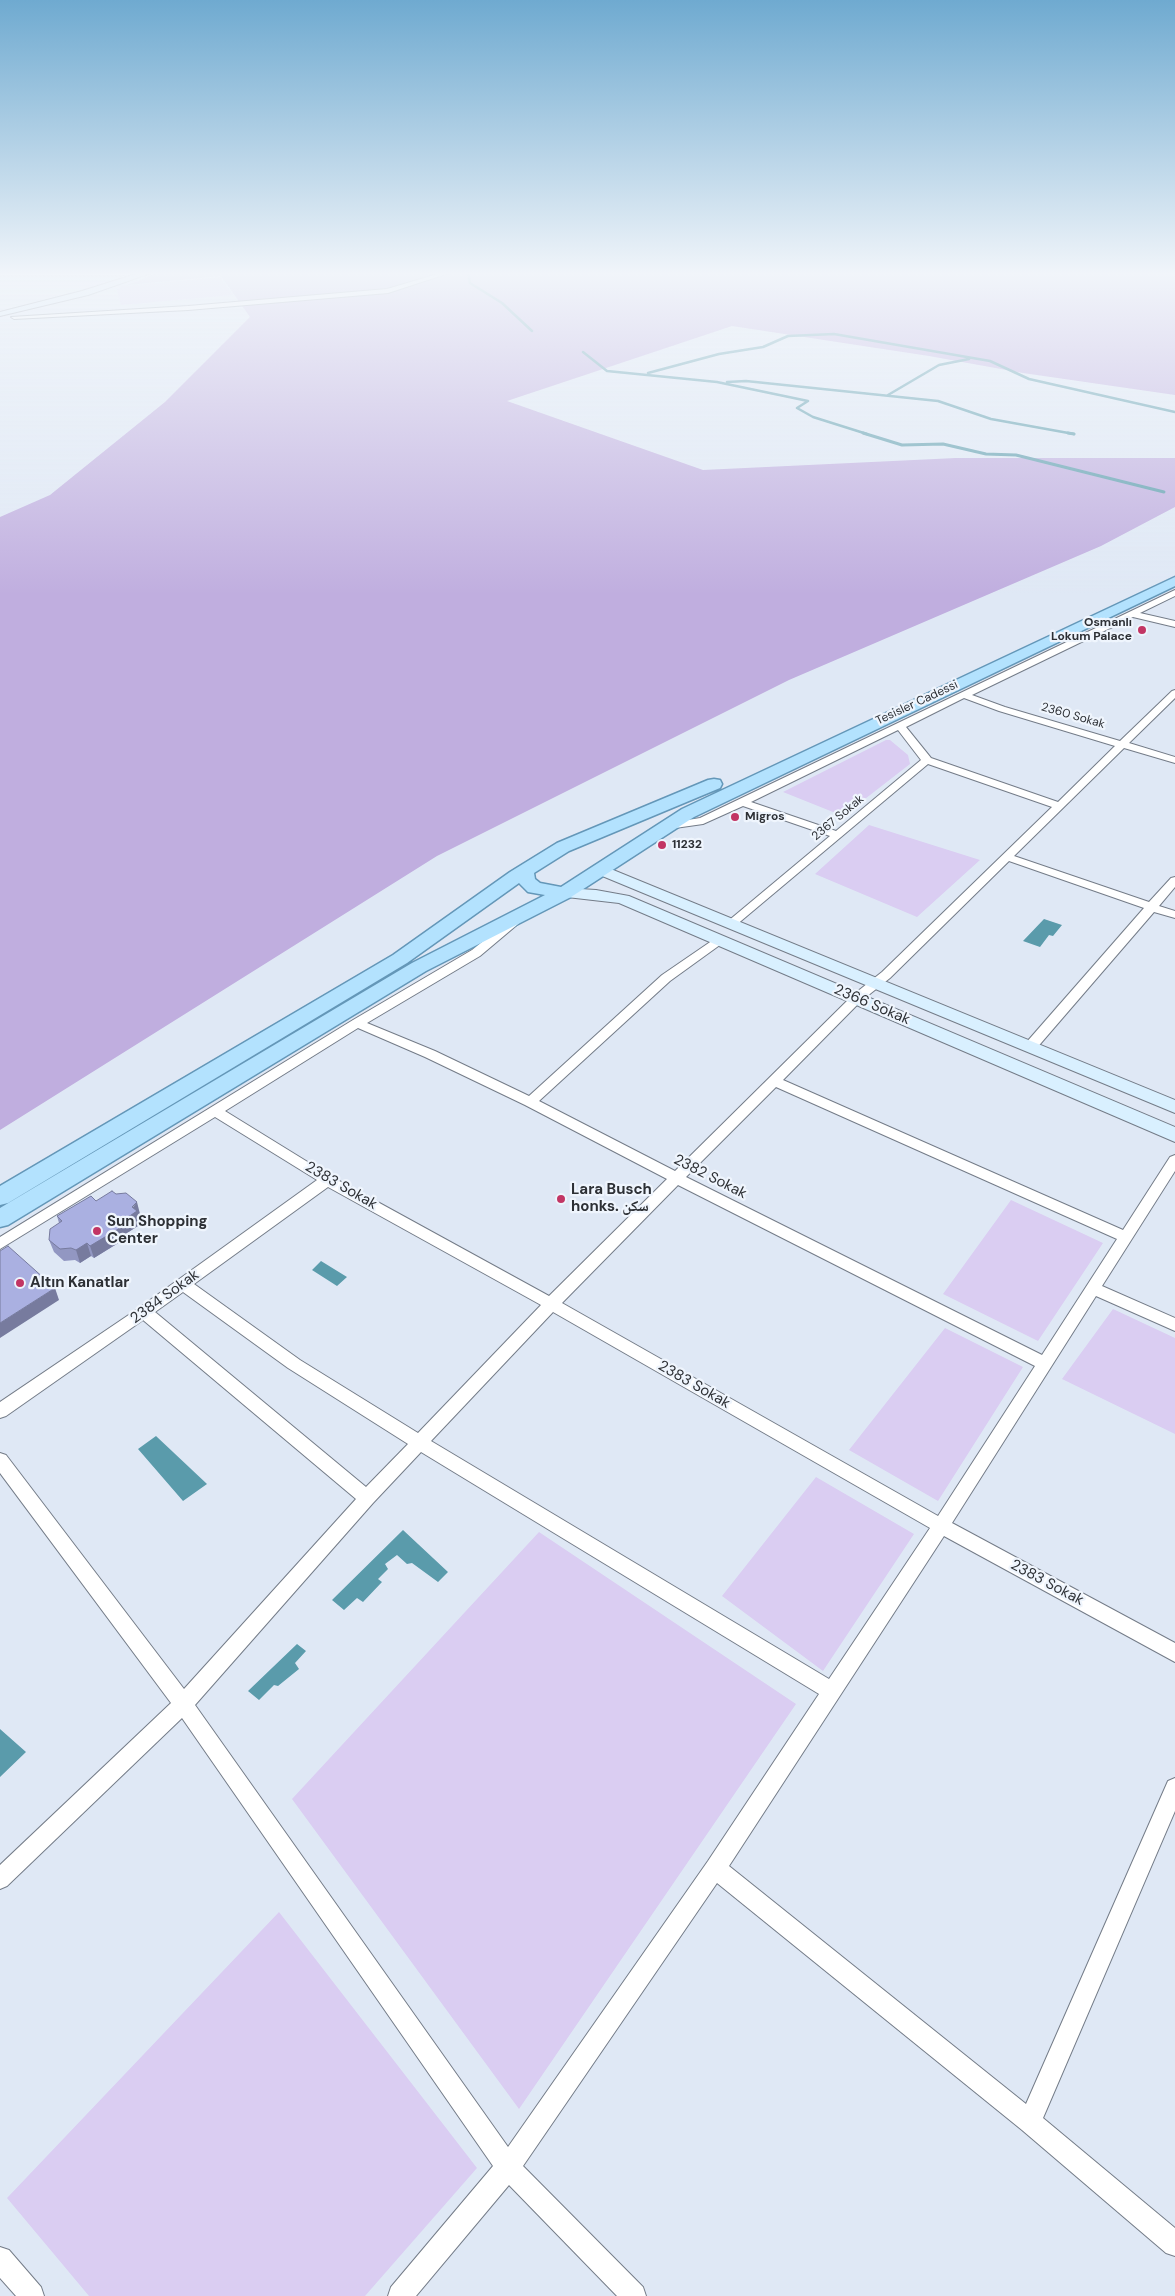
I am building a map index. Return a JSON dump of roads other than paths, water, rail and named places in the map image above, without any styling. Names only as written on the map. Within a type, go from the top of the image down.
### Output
[{"type":"main road","points":[[0,1197],[400,958],[524,871],[563,847],[699,791],[1175,570]]},
{"type":"main road","points":[[0,1219],[419,968],[564,893],[668,826],[714,800],[1175,581]]},
{"type":"main road","points":[[563,847],[580,847],[597,854],[601,870]]},
{"type":"main road","points":[[524,871],[526,880],[534,888],[564,893]]},
{"type":"street","name":"Tesisler Cadessi","points":[[668,826],[703,821],[1175,593]]},
{"type":"street","points":[[1133,614],[1175,624]]},
{"type":"street","points":[[0,1879],[183,1704],[367,1498],[552,1304],[676,1178],[857,998],[875,984],[1008,857],[1175,693]]},
{"type":"street","name":"2360 Sokak","points":[[964,695],[1002,709],[1175,760]]},
{"type":"street","points":[[899,725],[927,760],[1060,806]]},
{"type":"street","name":"2367 Sokak","points":[[731,924],[927,760]]},
{"type":"street","points":[[742,802],[838,835]]},
{"type":"street","points":[[1008,857],[1175,915]]},
{"type":"street","name":"2366 Sokak","points":[[601,870],[1175,1107]]},
{"type":"street","points":[[1030,1047],[1175,880]]},
{"type":"street","name":"2366 Sokak","points":[[564,893],[623,899],[1175,1136]]},
{"type":"street","points":[[0,1244],[357,1023],[476,953],[525,913]]},
{"type":"street","points":[[530,1102],[666,978],[720,940]]},
{"type":"street","name":"2382 Sokak","points":[[357,1023],[430,1054],[530,1102],[676,1178],[1046,1364]]},
{"type":"street","points":[[774,1081],[1127,1238]]},
{"type":"street","name":"2383 Sokak","points":[[216,1111],[327,1180],[552,1304],[941,1526],[1175,1653]]},
{"type":"street","points":[[400,2296],[508,2167],[715,1868],[941,1526],[1127,1238],[1175,1160]]},
{"type":"street","name":"2384 Sokak","points":[[0,1411],[144,1312],[327,1180]]},
{"type":"street","points":[[183,1284],[294,1364],[420,1443],[832,1691]]},
{"type":"street","points":[[1094,1289],[1175,1325]]},
{"type":"street","points":[[144,1312],[367,1498]]},
{"type":"street","points":[[0,1460],[183,1704],[508,2167],[634,2296]]},
{"type":"street","points":[[1030,2122],[1175,1788]]},
{"type":"street","points":[[715,1868],[1030,2122],[1175,2244]]},
{"type":"street","points":[[0,2260],[32,2296]]},
{"type":"water","points":[[1044,919],[1062,925],[1053,936],[1049,935],[1040,947],[1023,941]]},
{"type":"water","points":[[321,1261],[347,1277],[337,1286],[312,1270]]},
{"type":"water","points":[[156,1436],[207,1484],[183,1501],[138,1449]]},
{"type":"water","points":[[403,1530],[448,1572],[438,1582],[412,1563],[407,1564],[397,1555],[385,1564],[388,1569],[378,1579],[382,1582],[363,1602],[357,1598],[344,1610],[332,1600]]},
{"type":"water","points":[[297,1644],[306,1651],[295,1663],[299,1669],[278,1686],[274,1685],[259,1700],[248,1691]]},
{"type":"water","points":[[0,1729],[26,1752],[0,1777]]},
{"type":"waterway","points":[[698,380],[717,382],[808,401],[797,408],[813,417],[867,434]]},
{"type":"waterway","points":[[888,395],[913,380]]},
{"type":"waterway","points":[[1034,380],[1175,412]]},
{"type":"waterway","points":[[727,382],[746,381],[938,401],[991,419],[1074,434],[1068,433]]},
{"type":"waterway","points":[[863,433],[902,445],[943,444],[986,454],[1016,455],[1164,492]]},
{"type":"place","name":"Osmanlı Lokum Palace","points":[[1142,630]]},
{"type":"place","name":"Migros","points":[[735,817]]},
{"type":"place","name":"11232","points":[[662,845]]},
{"type":"place","name":"Lara Busch honks. سكن","points":[[561,1199]]},
{"type":"place","name":"Sun Shopping Center","points":[[97,1231]]},
{"type":"place","name":"Altın Kanatlar","points":[[20,1283]]}]
